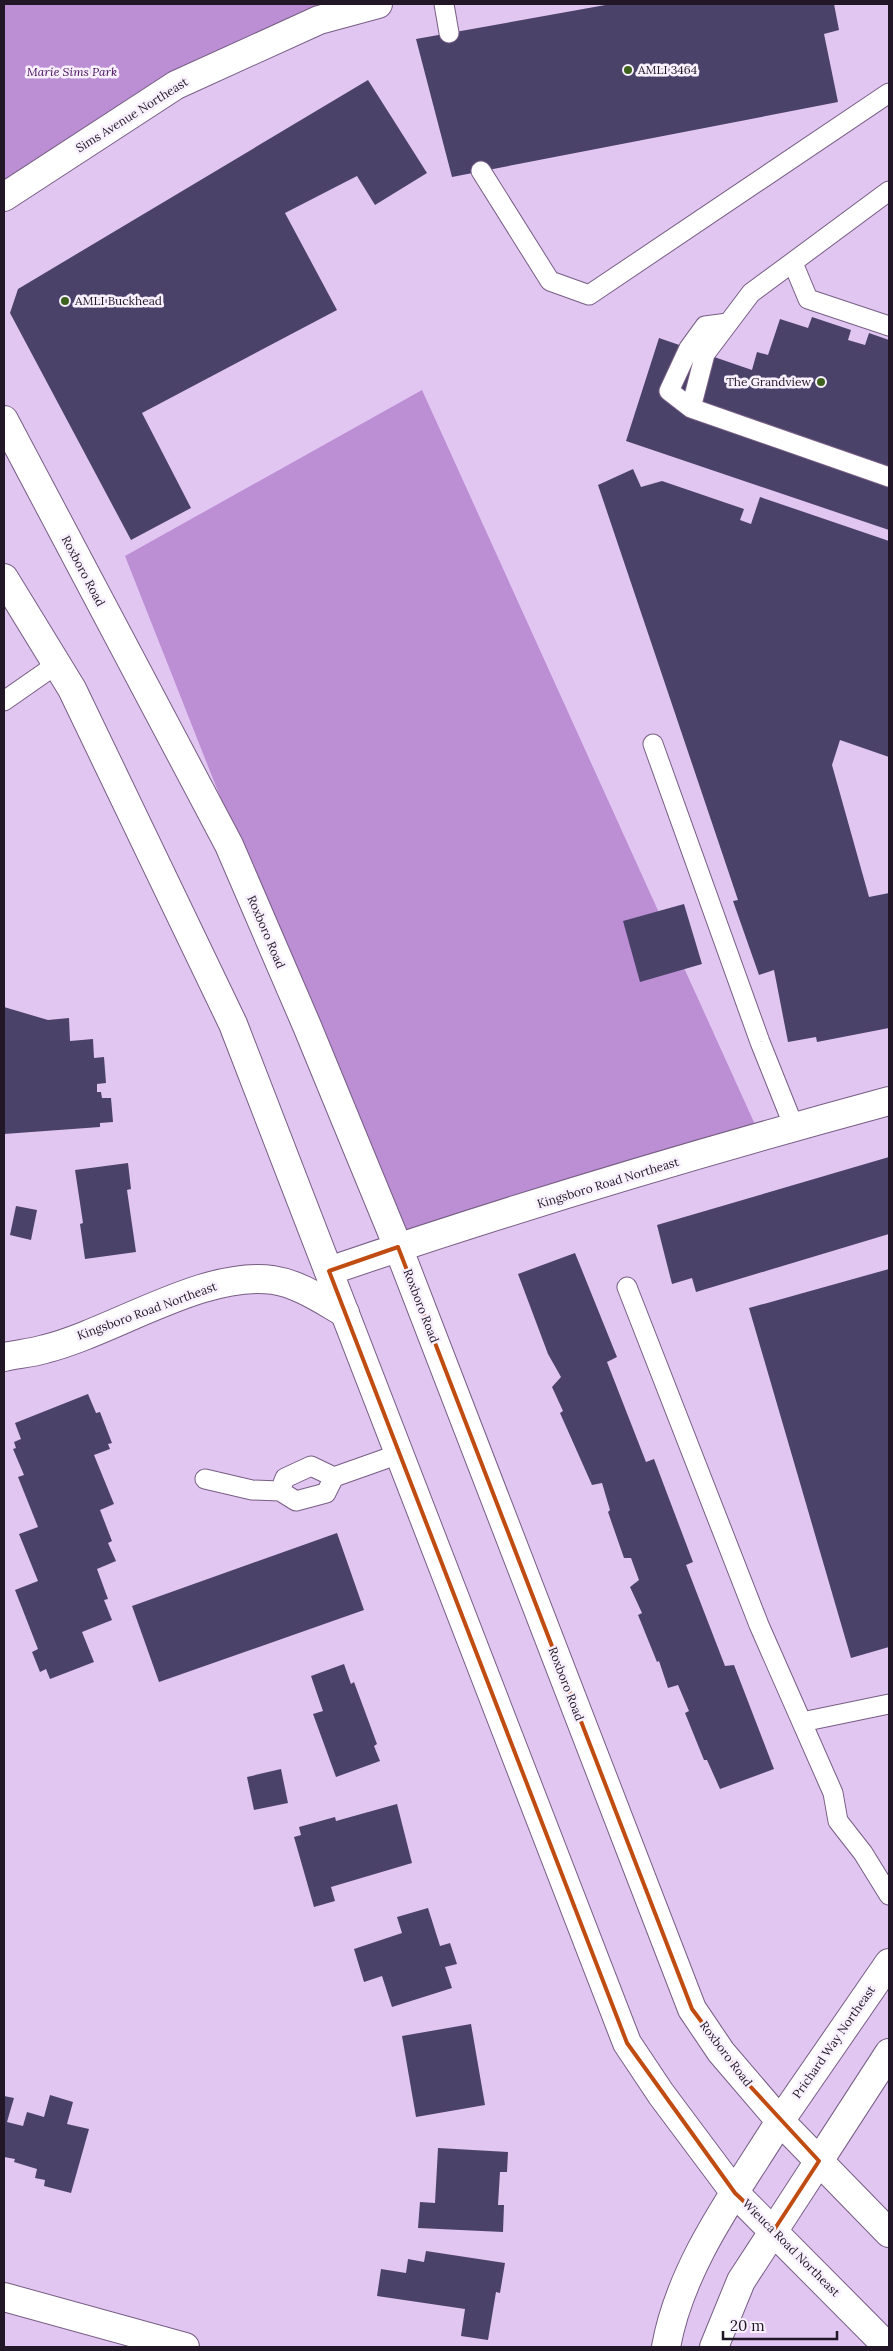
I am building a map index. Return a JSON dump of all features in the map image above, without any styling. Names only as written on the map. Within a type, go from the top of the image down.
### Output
[{"type":"main road","name":"Sims Avenue Northeast","points":[[4,198],[176,85],[319,20],[378,4]]},
{"type":"main road","name":"Roxboro Road","points":[[4,420],[228,844],[307,1026],[398,1247],[692,2009],[721,2052],[780,2122]]},
{"type":"main road","points":[[4,578],[72,689],[233,1024],[627,2043],[661,2094],[735,2193]]},
{"type":"main road","name":"Kingsboro Road Northeast","points":[[329,1271],[398,1247],[794,1127],[889,1101]]},
{"type":"main road","name":"Kingsboro Road Northeast","points":[[4,1357],[46,1349],[206,1288],[234,1280],[273,1280],[301,1288],[345,1313]]},
{"type":"main road","name":"Prichard Way Northeast","points":[[780,2122],[889,1963]]},
{"type":"main road","points":[[714,2347],[741,2281],[889,2053]]},
{"type":"main road","points":[[666,2347],[670,2322],[692,2267],[735,2193],[780,2122],[889,2233]]},
{"type":"main road","name":"Wieuca Road Northeast","points":[[735,2193],[774,2230],[888,2347]]},
{"type":"main road","points":[[4,2297],[185,2347]]},
{"type":"lane","points":[[444,4],[449,33]]},
{"type":"lane","points":[[481,171],[550,281],[589,295],[889,92]]},
{"type":"lane","points":[[691,408],[705,354],[751,293],[889,191]]},
{"type":"lane","points":[[793,263],[808,299],[889,326]]},
{"type":"lane","points":[[728,323],[705,326],[689,348],[669,390],[691,408],[889,477]]},
{"type":"lane","points":[[4,701],[56,664]]},
{"type":"lane","points":[[653,744],[760,1042],[794,1127]]},
{"type":"lane","points":[[627,1287],[759,1625],[834,1793],[838,1821],[863,1853],[889,1895]]},
{"type":"lane","points":[[205,1479],[252,1490],[280,1491],[296,1501],[326,1493],[334,1477],[399,1454]]},
{"type":"lane","points":[[280,1491],[285,1478],[310,1466],[334,1477]]},
{"type":"lane","points":[[802,1722],[889,1704]]},
{"type":"highlighted area","points":[[398,1247],[692,2009],[749,2085],[819,2161],[774,2230],[735,2193],[627,2043],[329,1271]]},
{"type":"green space","name":"Marie Sims Park","points":[[4,4],[378,4],[319,20],[4,197]]},
{"type":"green space","points":[[422,390],[758,1131],[398,1247],[125,556]]},
{"type":"building","name":"AMLI 3464","points":[[611,4],[834,4],[839,30],[824,34],[838,102],[452,177],[416,39]]},
{"type":"building","name":"AMLI Buckhead","points":[[368,80],[427,173],[375,205],[357,176],[285,213],[337,310],[142,413],[191,508],[131,540],[10,313],[18,289]]},
{"type":"building","points":[[812,317],[851,330],[848,340],[865,345],[869,333],[889,340],[889,530],[626,441],[659,338],[752,370],[757,352],[768,355],[780,319],[808,328]]},
{"type":"building","points":[[633,469],[641,487],[662,481],[744,509],[740,520],[751,524],[760,497],[889,541],[889,757],[840,740],[832,765],[869,897],[889,893],[889,1028],[817,1042],[816,1037],[788,1042],[774,970],[759,975],[733,901],[738,900],[598,485]]},
{"type":"building","points":[[684,904],[702,964],[640,982],[623,921]]},
{"type":"building","points":[[4,1007],[48,1020],[69,1018],[70,1041],[93,1039],[94,1058],[104,1057],[106,1083],[97,1084],[97,1092],[101,1092],[102,1098],[111,1098],[113,1122],[100,1123],[100,1127],[4,1134]]},
{"type":"building","points":[[889,1157],[889,1234],[696,1292],[692,1278],[672,1284],[657,1225]]},
{"type":"building","points":[[128,1163],[131,1189],[127,1190],[136,1252],[85,1259],[80,1224],[83,1223],[75,1170]]},
{"type":"building","points":[[16,1206],[37,1210],[31,1240],[10,1235]]},
{"type":"building","points":[[575,1253],[617,1357],[607,1362],[646,1462],[654,1459],[693,1562],[686,1565],[725,1666],[734,1665],[774,1769],[720,1789],[707,1760],[704,1760],[685,1713],[689,1711],[678,1685],[668,1688],[659,1661],[657,1662],[638,1615],[642,1613],[630,1587],[639,1580],[631,1558],[624,1558],[608,1512],[610,1510],[602,1483],[592,1485],[560,1413],[563,1411],[552,1387],[561,1377],[548,1354],[518,1274]]},
{"type":"building","points":[[889,1269],[889,1647],[851,1658],[749,1308]]},
{"type":"building","points":[[88,1394],[96,1413],[100,1412],[112,1443],[108,1444],[110,1449],[94,1455],[114,1504],[100,1510],[112,1541],[108,1543],[116,1561],[97,1569],[108,1599],[104,1600],[112,1620],[82,1632],[94,1662],[50,1679],[46,1669],[40,1672],[32,1652],[38,1649],[15,1590],[38,1581],[19,1534],[38,1527],[18,1477],[24,1475],[13,1449],[16,1448],[14,1442],[21,1439],[15,1423]]},
{"type":"building","points":[[337,1533],[364,1610],[159,1682],[132,1606]]},
{"type":"building","points":[[344,1664],[351,1684],[354,1682],[377,1744],[374,1746],[380,1761],[336,1777],[313,1714],[323,1711],[311,1676]]},
{"type":"building","points":[[281,1769],[288,1803],[254,1810],[247,1777]]},
{"type":"building","points":[[397,1804],[412,1863],[331,1887],[335,1901],[314,1907],[294,1837],[301,1835],[299,1827],[335,1817],[336,1821]]},
{"type":"building","points":[[428,1908],[440,1946],[450,1943],[457,1964],[445,1967],[452,1988],[392,2007],[382,1976],[364,1982],[354,1949],[402,1933],[397,1917]]},
{"type":"building","points":[[471,2024],[485,2105],[416,2117],[402,2036]]},
{"type":"building","points":[[50,2095],[73,2102],[67,2124],[89,2129],[71,2193],[44,2186],[45,2180],[35,2178],[37,2169],[14,2162],[15,2159],[4,2157],[4,2096],[14,2098],[7,2122],[23,2126],[27,2112],[44,2117]]},
{"type":"building","points":[[438,2148],[508,2152],[507,2172],[500,2172],[498,2205],[504,2205],[503,2232],[418,2228],[420,2202],[435,2203]]},
{"type":"building","points":[[426,2251],[505,2263],[500,2293],[496,2292],[488,2340],[461,2336],[465,2309],[377,2296],[381,2269],[406,2273],[408,2259],[424,2262]]},
{"type":"place","name":"AMLI 3464","points":[[628,70]]},
{"type":"place","name":"AMLI Buckhead","points":[[65,301]]},
{"type":"place","name":"The Grandview","points":[[821,382]]}]
